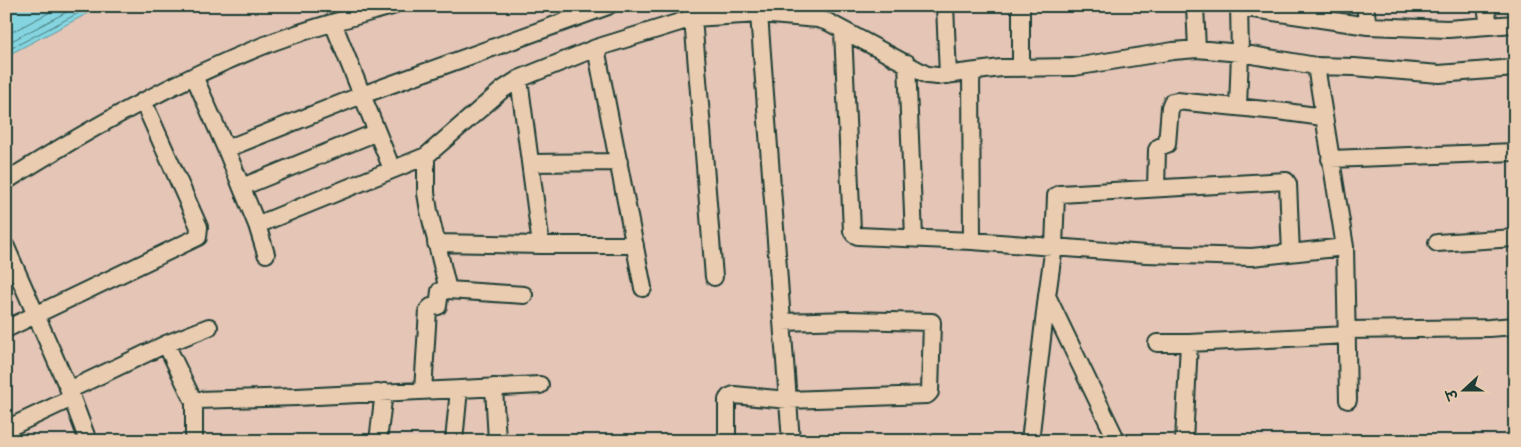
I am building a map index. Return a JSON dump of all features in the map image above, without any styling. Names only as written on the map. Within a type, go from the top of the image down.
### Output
[{"type":"street","points":[[6,181],[143,101],[194,76],[266,45],[392,6]]},
{"type":"street","points":[[226,149],[362,95],[608,6]]},
{"type":"street","points":[[945,6],[948,75]]},
{"type":"street","points":[[1021,6],[1021,68]]},
{"type":"street","points":[[1195,6],[1197,49]]},
{"type":"street","points":[[1365,6],[1368,26]]},
{"type":"street","points":[[1486,6],[1489,26]]},
{"type":"street","points":[[1238,107],[1239,7],[1368,26],[1448,29],[1515,24]]},
{"type":"street","points":[[257,225],[426,156],[454,133],[486,102],[519,79],[691,12],[760,14],[776,11],[818,19],[828,22],[927,75],[948,75],[1001,68],[1074,66],[1197,49],[1240,53],[1316,66],[1440,74],[1515,68]]},
{"type":"street","points":[[691,12],[714,277]]},
{"type":"street","points":[[760,14],[791,441]]},
{"type":"street","points":[[333,23],[392,169]]},
{"type":"street","points":[[843,30],[852,231],[858,236],[1054,246],[1146,254],[1252,257],[1345,247]]},
{"type":"street","points":[[596,48],[643,288]]},
{"type":"street","points":[[907,63],[914,238]]},
{"type":"street","points":[[1316,66],[1345,247],[1348,400]]},
{"type":"street","points":[[971,72],[972,241]]},
{"type":"street","points":[[194,76],[242,187],[266,254]]},
{"type":"street","points":[[519,79],[541,244]]},
{"type":"street","points":[[6,329],[198,237],[199,227],[143,101]]},
{"type":"street","points":[[1156,188],[1157,150],[1159,147],[1167,144],[1170,103],[1172,102],[1238,107],[1323,117]]},
{"type":"street","points":[[242,187],[377,132]]},
{"type":"street","points":[[1330,159],[1515,152]]},
{"type":"street","points":[[426,156],[426,193],[448,290]]},
{"type":"street","points":[[530,163],[619,162]]},
{"type":"street","points":[[1030,441],[1054,246],[1056,196],[1060,194],[1286,181],[1288,184],[1291,253]]},
{"type":"street","points":[[1437,243],[1515,238]]},
{"type":"street","points":[[436,243],[635,245]]},
{"type":"street","points":[[6,247],[71,394],[88,441]]},
{"type":"street","points":[[423,391],[428,310],[431,307],[438,306],[440,291],[524,295]]},
{"type":"street","points":[[1047,296],[1118,441]]},
{"type":"street","points":[[727,441],[727,400],[734,395],[788,400],[929,394],[933,324],[931,322],[848,320],[782,322]]},
{"type":"street","points":[[1157,343],[1515,326]]},
{"type":"street","points":[[6,429],[166,344],[209,327]]},
{"type":"street","points":[[1184,441],[1188,343]]},
{"type":"street","points":[[166,344],[194,402],[194,441]]},
{"type":"street","points":[[194,402],[198,400],[540,385]]},
{"type":"street","points":[[494,387],[497,441]]},
{"type":"street","points":[[454,441],[459,389]]},
{"type":"street","points":[[378,441],[384,392]]},
{"type":"water","points":[[6,6],[102,6],[6,56]]}]
